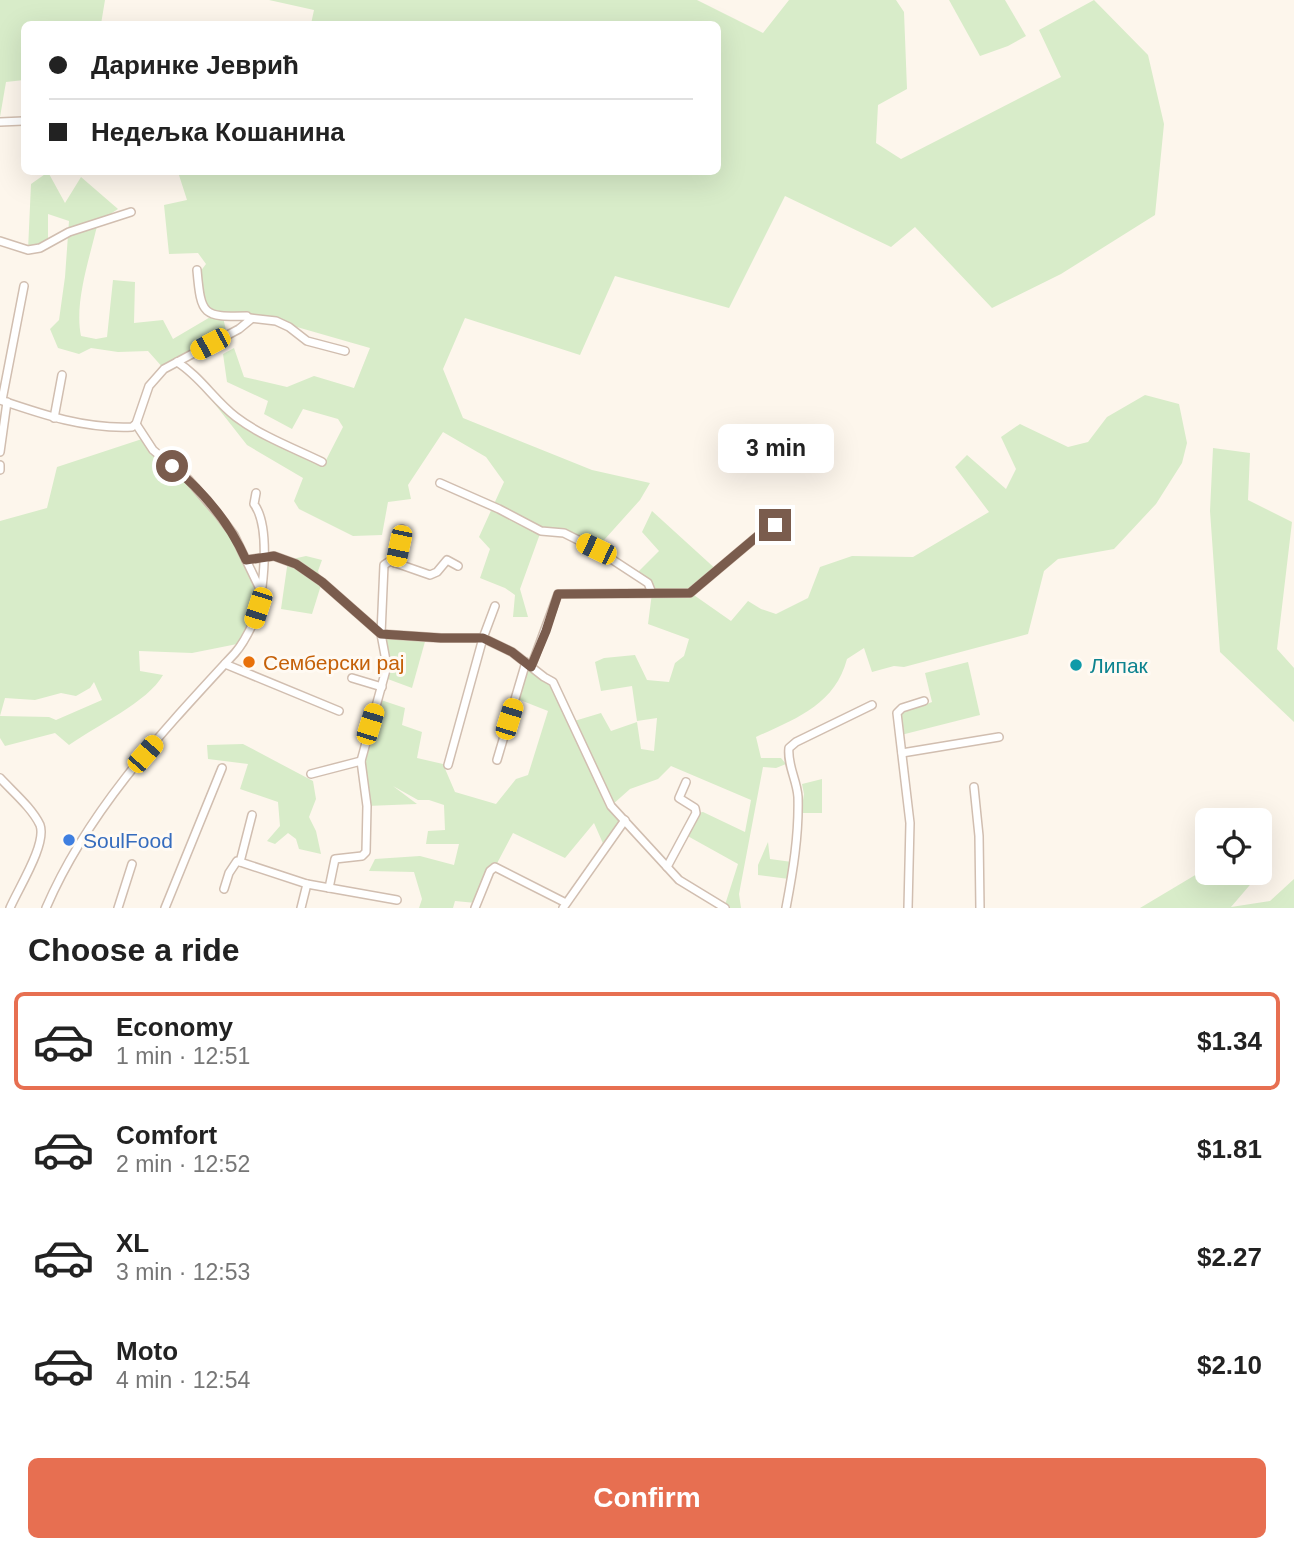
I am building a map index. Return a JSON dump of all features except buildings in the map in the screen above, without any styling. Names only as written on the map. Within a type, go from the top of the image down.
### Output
[{"type":"street","points":[[0,121],[21,121]]},
{"type":"street","points":[[0,241],[28,250],[40,248],[69,232],[131,212]]},
{"type":"street","points":[[197,270],[199,289],[207,311],[212,316],[247,316],[275,321],[289,327],[307,341],[345,351]]},
{"type":"street","points":[[0,452],[3,401],[24,286]]},
{"type":"street","points":[[136,424],[149,386],[164,369],[239,328],[250,318]]},
{"type":"street","points":[[177,362],[189,369],[234,415],[250,426],[322,462]]},
{"type":"street","points":[[54,418],[62,375]]},
{"type":"street","points":[[3,401],[54,418],[94,426],[136,424]]},
{"type":"street","points":[[136,424],[153,450],[184,475],[219,515],[234,535],[261,590]]},
{"type":"street","points":[[440,483],[541,531],[565,533],[596,549],[648,583],[652,593]]},
{"type":"street","points":[[46,908],[70,860],[104,805],[150,748],[225,664],[242,643],[254,621],[261,590],[264,556],[262,522],[254,504],[256,493]]},
{"type":"street","points":[[497,760],[528,664],[546,631],[558,594],[690,593],[760,534],[778,523]]},
{"type":"street","points":[[395,563],[402,529]]},
{"type":"street","points":[[246,560],[280,556],[296,564],[322,582],[381,634],[483,638],[496,643],[528,664],[552,682],[559,692],[611,806],[667,867],[692,889],[725,908]]},
{"type":"street","points":[[329,888],[335,859],[362,856],[366,852],[367,806],[361,761],[387,666],[381,634],[383,568],[387,561],[430,575],[437,572],[447,560],[458,565]]},
{"type":"street","points":[[448,765],[483,638],[495,606]]},
{"type":"street","points":[[225,664],[339,711]]},
{"type":"street","points":[[352,678],[382,687]]},
{"type":"street","points":[[908,908],[910,823],[897,711],[924,701]]},
{"type":"street","points":[[786,908],[795,860],[798,815],[797,785],[788,756],[789,748],[796,742],[872,705]]},
{"type":"street","points":[[902,753],[999,737]]},
{"type":"street","points":[[312,774],[361,761]]},
{"type":"street","points":[[165,908],[222,768]]},
{"type":"street","points":[[0,778],[34,816],[42,833],[38,848],[10,908]]},
{"type":"street","points":[[667,867],[696,813],[695,808],[679,798],[686,782]]},
{"type":"street","points":[[974,787],[979,836],[979,908]]},
{"type":"street","points":[[240,862],[252,814]]},
{"type":"street","points":[[475,908],[490,871],[495,867],[565,905],[625,820]]},
{"type":"street","points":[[224,889],[229,873],[237,861],[306,884],[397,900]]},
{"type":"street","points":[[118,908],[132,864]]},
{"type":"street","points":[[301,908],[306,884]]},
{"type":"green space","points":[[0,0],[105,0],[102,21],[21,21],[21,80],[6,82],[0,117]]},
{"type":"green space","points":[[269,0],[697,0],[763,33],[789,0],[896,0],[904,12],[907,89],[878,105],[876,143],[901,159],[1061,77],[1039,30],[1094,0],[1148,55],[1164,124],[1155,215],[1061,274],[992,308],[915,227],[891,247],[785,196],[729,308],[615,276],[580,355],[465,318],[443,369],[463,418],[592,470],[650,483],[640,500],[596,549],[565,533],[541,531],[520,589],[528,617],[513,617],[515,595],[480,578],[490,549],[479,537],[504,482],[486,457],[443,432],[408,485],[411,499],[388,502],[382,535],[353,536],[299,509],[294,501],[303,478],[247,445],[210,398],[257,429],[323,466],[343,427],[338,419],[303,409],[292,429],[264,414],[268,401],[227,382],[223,354],[234,348],[244,377],[287,387],[314,376],[354,388],[370,348],[276,321],[223,317],[227,335],[164,369],[148,351],[118,352],[91,348],[79,354],[58,348],[50,329],[59,320],[69,221],[48,214],[48,239],[40,248],[28,250],[31,184],[44,175],[50,175],[65,203],[81,177],[118,209],[98,222],[81,294],[81,336],[96,339],[107,337],[113,280],[135,282],[134,323],[163,320],[173,339],[212,316],[204,306],[200,272],[206,264],[198,253],[169,254],[164,205],[187,200],[179,175],[721,175],[721,21],[312,21],[314,10]]},
{"type":"green space","points":[[949,0],[1005,0],[1026,36],[980,56]]},
{"type":"green space","points":[[1145,395],[1179,404],[1187,443],[1182,463],[1156,504],[1114,549],[1058,559],[1044,571],[1028,634],[904,667],[894,666],[872,672],[864,648],[847,659],[841,675],[823,699],[799,717],[756,737],[761,758],[781,758],[786,764],[776,768],[763,767],[739,894],[741,908],[724,908],[738,864],[684,834],[696,813],[703,812],[745,832],[751,800],[671,766],[658,779],[630,789],[612,805],[625,820],[605,848],[594,823],[565,858],[513,833],[476,903],[455,901],[453,908],[419,908],[422,899],[414,872],[369,871],[375,859],[420,856],[454,865],[459,844],[426,844],[428,831],[445,830],[444,805],[418,800],[393,786],[417,804],[367,806],[361,769],[378,699],[405,708],[402,725],[422,732],[417,758],[443,764],[455,792],[496,804],[516,779],[528,775],[548,711],[515,698],[526,662],[553,682],[571,722],[601,713],[611,731],[637,722],[641,749],[654,751],[657,718],[637,721],[632,686],[601,691],[595,662],[604,658],[635,655],[647,680],[669,682],[675,663],[684,656],[689,639],[648,624],[652,593],[650,587],[635,575],[659,551],[642,532],[652,511],[719,572],[691,593],[731,621],[748,601],[776,614],[808,598],[820,567],[852,556],[913,557],[989,512],[955,467],[967,455],[1006,489],[1016,469],[1001,437],[1020,424],[1068,447],[1088,442],[1107,417]]},
{"type":"green space","points":[[145,438],[219,515],[260,590],[258,608],[242,643],[192,653],[139,651],[140,671],[163,675],[156,685],[134,704],[69,745],[55,733],[5,746],[0,738],[0,716],[0,521],[47,508],[57,467]],"holes":[[[94,682],[102,700],[56,720],[49,717],[0,716],[5,698],[35,700],[61,693],[76,696],[90,688]]]},
{"type":"green space","points":[[1213,448],[1250,453],[1248,500],[1292,522],[1277,649],[1294,668],[1294,722],[1220,652],[1210,511]]},
{"type":"green space","points":[[306,556],[322,560],[318,571],[322,582],[312,614],[281,609],[288,560]]},
{"type":"green space","points":[[381,634],[426,638],[412,688],[385,678]]},
{"type":"green space","points":[[968,662],[980,715],[901,735],[899,714],[932,702],[925,673]]},
{"type":"green space","points":[[243,744],[313,781],[316,799],[309,817],[316,831],[321,854],[299,849],[296,839],[288,833],[275,844],[267,841],[280,826],[278,802],[240,789],[248,764],[208,759],[207,745]]},
{"type":"green space","points":[[822,779],[822,813],[801,813],[804,794],[802,784]]},
{"type":"green space","points":[[768,842],[770,859],[792,862],[789,879],[758,875],[758,865]]},
{"type":"green space","points":[[1195,875],[1195,885],[1250,885],[1231,907],[1270,901],[1294,879],[1294,908],[1140,908]]},
{"type":"place","name":"Семберски рај","points":[[249,662]]},
{"type":"place","name":"Липак","points":[[1076,665]]},
{"type":"place","name":"SoulFood","points":[[69,840]]},
{"type":"route","points":[[172,466],[188,479],[219,515],[234,535],[246,560],[280,556],[296,564],[322,582],[381,634],[483,638],[512,652],[531,667],[558,594],[690,593],[760,534],[775,525]]}]
